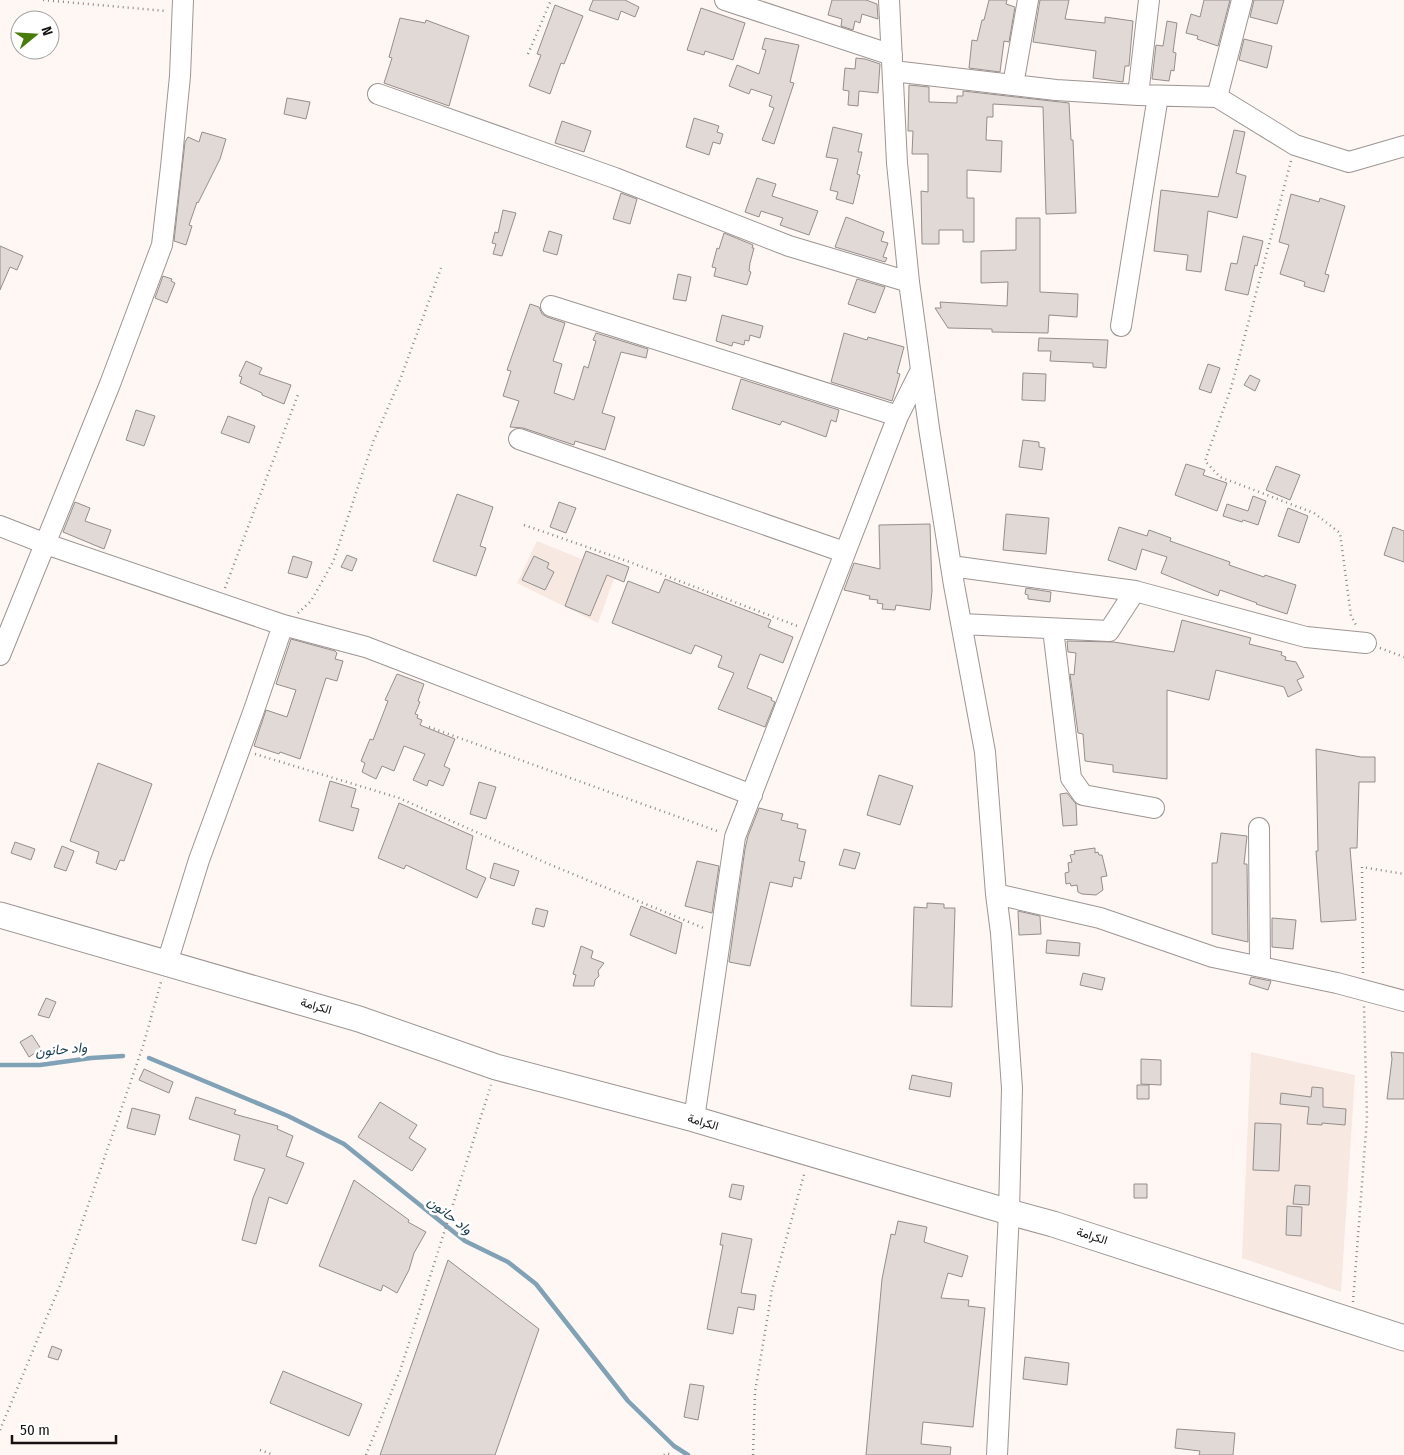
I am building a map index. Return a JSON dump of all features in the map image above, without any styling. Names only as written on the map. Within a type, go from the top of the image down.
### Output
[{"type":"main road","name":"الكرامة","points":[[0,915],[359,1019],[496,1068],[694,1119],[1053,1224],[1404,1338]]},
{"type":"street","points":[[724,0],[893,63],[1013,85],[1138,95],[1216,96],[1295,145],[1349,162],[1404,146]]},
{"type":"street","points":[[889,0],[897,163],[909,282],[929,428],[951,566],[985,752],[996,894],[1001,933],[1012,1088],[1009,1212],[997,1455]]},
{"type":"street","points":[[1013,85],[1028,0]]},
{"type":"street","points":[[1138,95],[1149,0]]},
{"type":"street","points":[[1216,96],[1242,0]]},
{"type":"street","points":[[0,655],[110,384],[162,245],[180,76],[182,6]]},
{"type":"street","points":[[378,94],[615,178],[789,246],[909,282]]},
{"type":"street","points":[[1121,326],[1158,96]]},
{"type":"street","points":[[551,306],[898,416]]},
{"type":"street","points":[[694,1119],[735,837],[898,416],[921,370]]},
{"type":"street","points":[[520,439],[844,552]]},
{"type":"street","points":[[0,526],[46,544],[220,604],[284,625],[366,647],[752,795]]},
{"type":"street","points":[[951,566],[1135,591],[1306,636],[1366,643]]},
{"type":"street","points":[[962,624],[1109,631],[1135,591]]},
{"type":"street","points":[[167,963],[199,860],[284,625]]},
{"type":"street","points":[[1052,629],[1071,778],[1083,795],[1154,808]]},
{"type":"street","points":[[1259,828],[1260,966]]},
{"type":"street","points":[[996,894],[1100,918],[1213,957],[1260,966],[1404,1001]]},
{"type":"path","points":[[43,0],[182,6]]},
{"type":"path","points":[[528,54],[551,0]]},
{"type":"path","points":[[1295,145],[1231,388],[1205,461],[1220,477],[1314,513],[1340,533],[1351,616],[1366,643],[1404,657]]},
{"type":"path","points":[[284,625],[311,601],[332,562],[373,442],[400,380],[441,268]]},
{"type":"path","points":[[220,604],[299,392]]},
{"type":"path","points":[[524,525],[627,561],[815,633]]},
{"type":"path","points":[[429,727],[735,837]]},
{"type":"path","points":[[240,749],[399,798],[551,865],[721,935]]},
{"type":"path","points":[[1351,1321],[1367,1118],[1362,867],[1404,874]]},
{"type":"path","points":[[0,1430],[63,1278],[143,1046],[167,963]]},
{"type":"path","points":[[366,1455],[400,1371],[496,1068]]},
{"type":"path","points":[[753,1455],[755,1392],[772,1290],[810,1153]]},
{"type":"path","points":[[260,1450],[274,1455]]},
{"type":"path","points":[[664,1455],[667,1453],[671,1455]]},
{"type":"shaded area","points":[[537,541],[616,573],[598,623],[517,583]]},
{"type":"shaded area","points":[[1251,1052],[1355,1075],[1341,1292],[1242,1258]]},
{"type":"building","points":[[593,0],[625,0],[639,7],[635,17],[621,11],[618,20],[589,10]]},
{"type":"building","points":[[832,0],[866,0],[877,4],[878,19],[862,14],[860,23],[855,21],[853,30],[841,26],[842,19],[828,15]]},
{"type":"building","points":[[989,0],[1007,0],[1006,4],[1015,7],[1009,42],[1004,41],[1000,72],[969,68],[972,40],[977,41]]},
{"type":"building","points":[[1040,0],[1069,0],[1065,19],[1105,23],[1105,17],[1133,21],[1129,66],[1125,66],[1123,82],[1093,78],[1096,51],[1033,42]]},
{"type":"building","points":[[1204,0],[1230,0],[1218,46],[1197,39],[1198,36],[1186,33],[1191,14],[1200,17]]},
{"type":"building","points":[[1254,0],[1284,0],[1277,24],[1250,17]]},
{"type":"building","points":[[555,5],[583,16],[564,64],[561,63],[550,94],[529,86],[541,55],[537,54]]},
{"type":"building","points":[[701,8],[745,23],[733,60],[705,51],[704,55],[687,50]]},
{"type":"building","points":[[400,18],[425,23],[426,20],[469,36],[449,106],[384,83],[392,58],[389,57]]},
{"type":"building","points":[[1167,21],[1177,23],[1173,52],[1176,53],[1174,71],[1171,70],[1169,81],[1152,79],[1156,45],[1163,46]]},
{"type":"building","points":[[765,38],[799,45],[790,82],[794,83],[774,144],[762,140],[774,108],[769,106],[772,96],[751,89],[749,94],[729,86],[737,65],[759,74],[766,50],[762,49]]},
{"type":"building","points":[[1244,39],[1272,46],[1267,68],[1239,60]]},
{"type":"building","points":[[856,58],[880,64],[878,93],[859,91],[858,106],[848,105],[849,91],[843,90],[845,68],[855,69]]},
{"type":"building","points":[[909,85],[929,87],[929,102],[957,103],[957,96],[963,96],[963,91],[1069,103],[1071,140],[1073,140],[1076,213],[1046,214],[1043,107],[993,104],[993,117],[987,117],[986,140],[1002,141],[1001,172],[967,170],[967,198],[974,198],[974,242],[963,242],[963,230],[939,230],[939,244],[922,244],[921,191],[928,192],[928,154],[912,154],[913,131],[908,131]]},
{"type":"building","points":[[287,98],[310,102],[306,119],[284,114]]},
{"type":"building","points":[[694,118],[719,126],[717,132],[723,134],[720,144],[713,142],[709,155],[686,147]]},
{"type":"building","points":[[562,121],[591,131],[584,152],[555,143]]},
{"type":"building","points":[[833,127],[862,134],[858,152],[862,152],[857,174],[860,175],[853,204],[836,199],[838,192],[830,190],[838,159],[826,157]]},
{"type":"building","points":[[1234,130],[1245,132],[1236,173],[1246,176],[1237,218],[1208,211],[1201,272],[1186,270],[1188,255],[1154,251],[1161,190],[1218,197]]},
{"type":"building","points":[[202,132],[226,139],[220,159],[197,202],[189,225],[192,226],[186,245],[174,241],[185,142],[188,137],[199,142]]},
{"type":"building","points":[[757,178],[776,184],[772,196],[818,211],[809,235],[780,225],[783,218],[761,211],[759,217],[745,212]]},
{"type":"building","points":[[621,193],[637,199],[630,224],[613,219]]},
{"type":"building","points":[[1291,194],[1319,202],[1320,198],[1345,206],[1325,274],[1329,275],[1324,292],[1304,286],[1305,282],[1280,274],[1289,245],[1279,242]]},
{"type":"building","points":[[503,210],[516,213],[502,256],[493,254],[496,244],[492,243],[495,232],[498,233]]},
{"type":"building","points":[[846,217],[884,232],[881,241],[888,243],[883,257],[887,258],[885,262],[835,247]]},
{"type":"building","points":[[1016,218],[1040,218],[1040,292],[1078,294],[1077,317],[1049,315],[1048,333],[992,332],[992,329],[948,328],[935,308],[941,308],[940,302],[1007,306],[1008,282],[981,283],[981,251],[1016,250]]},
{"type":"building","points":[[549,231],[562,235],[557,255],[543,251]]},
{"type":"building","points":[[724,233],[753,245],[749,271],[751,272],[747,285],[714,276],[716,268],[712,267],[717,248],[719,249]]},
{"type":"building","points":[[1243,236],[1263,241],[1248,295],[1225,290],[1231,263],[1237,264]]},
{"type":"building","points":[[0,246],[23,256],[17,270],[10,267],[0,290]]},
{"type":"building","points":[[678,274],[691,277],[686,301],[673,299]]},
{"type":"building","points":[[163,276],[172,279],[171,281],[175,283],[167,303],[155,298]]},
{"type":"building","points":[[857,279],[885,287],[875,313],[848,304]]},
{"type":"building","points":[[530,304],[539,307],[542,314],[547,317],[565,323],[553,361],[562,364],[554,393],[574,400],[584,366],[588,368],[596,341],[593,340],[596,333],[648,349],[646,358],[621,352],[602,413],[615,417],[605,450],[575,441],[574,445],[523,428],[510,427],[519,401],[503,396],[511,371],[507,370]]},
{"type":"building","points":[[722,315],[763,326],[760,338],[750,335],[749,341],[745,340],[744,345],[733,342],[732,346],[716,341]]},
{"type":"building","points":[[844,333],[867,340],[868,337],[904,347],[897,373],[900,374],[892,401],[831,382]]},
{"type":"building","points":[[1039,338],[1108,340],[1106,368],[1093,367],[1093,363],[1050,361],[1051,351],[1038,351]]},
{"type":"building","points":[[246,361],[262,368],[259,374],[291,385],[284,404],[240,383],[242,377],[239,376]]},
{"type":"building","points":[[1208,364],[1220,368],[1211,393],[1199,389]]},
{"type":"building","points":[[1023,373],[1046,374],[1045,401],[1022,400]]},
{"type":"building","points":[[1250,375],[1260,380],[1255,391],[1244,385]]},
{"type":"building","points":[[741,379],[839,410],[836,422],[831,420],[826,437],[782,421],[780,425],[732,409]]},
{"type":"building","points":[[136,410],[155,416],[144,446],[126,440]]},
{"type":"building","points":[[228,416],[255,426],[249,443],[221,433]]},
{"type":"building","points":[[1023,440],[1039,442],[1039,447],[1045,448],[1042,470],[1019,467]]},
{"type":"building","points":[[1186,464],[1205,470],[1203,475],[1227,483],[1217,511],[1175,495]]},
{"type":"building","points":[[1276,466],[1300,475],[1290,500],[1266,490]]},
{"type":"building","points":[[457,494],[493,507],[480,546],[486,548],[476,576],[433,561]]},
{"type":"building","points":[[1253,496],[1266,501],[1258,525],[1223,516],[1227,504],[1248,511]]},
{"type":"building","points":[[75,502],[90,508],[85,521],[111,530],[104,549],[63,532]]},
{"type":"building","points":[[559,502],[576,508],[566,533],[550,527]]},
{"type":"building","points":[[1288,508],[1308,516],[1299,543],[1278,536]]},
{"type":"building","points":[[1006,514],[1049,518],[1046,554],[1003,550]]},
{"type":"building","points":[[930,524],[932,591],[930,610],[896,605],[895,610],[882,609],[883,604],[877,603],[878,600],[869,599],[870,596],[844,590],[854,563],[880,569],[879,525]]},
{"type":"building","points":[[1119,527],[1147,536],[1149,530],[1171,538],[1170,541],[1230,562],[1229,565],[1296,585],[1287,614],[1220,590],[1218,596],[1161,573],[1167,557],[1142,549],[1136,570],[1108,560]]},
{"type":"building","points":[[1393,527],[1404,531],[1404,562],[1384,555]]},
{"type":"building","points":[[586,551],[629,567],[624,582],[607,575],[590,616],[565,606]]},
{"type":"building","points":[[347,555],[357,559],[352,571],[341,567]]},
{"type":"building","points":[[293,556],[312,562],[307,578],[288,573]]},
{"type":"building","points":[[534,556],[549,563],[547,568],[554,572],[545,590],[522,580]]},
{"type":"building","points":[[665,579],[771,620],[768,627],[793,637],[783,663],[760,654],[747,688],[772,698],[771,700],[775,702],[765,727],[718,709],[734,673],[718,667],[722,656],[695,645],[691,654],[612,623],[628,581],[659,593]]},
{"type":"building","points":[[1026,588],[1051,592],[1050,602],[1028,599],[1028,595],[1025,594]]},
{"type":"building","points":[[1182,620],[1251,638],[1249,644],[1282,652],[1281,655],[1286,657],[1285,660],[1296,662],[1304,677],[1297,680],[1302,690],[1288,697],[1284,687],[1216,670],[1209,700],[1167,690],[1167,779],[1113,772],[1113,765],[1085,761],[1083,734],[1078,733],[1070,674],[1074,675],[1076,653],[1068,652],[1067,641],[1114,642],[1174,652]]},
{"type":"building","points":[[291,639],[335,651],[337,653],[335,659],[343,661],[337,681],[326,678],[300,759],[254,746],[266,710],[287,717],[296,690],[276,684]]},
{"type":"building","points":[[397,674],[424,684],[415,714],[418,715],[417,718],[422,720],[420,725],[455,739],[444,766],[450,769],[443,786],[429,780],[427,786],[413,780],[425,754],[404,746],[394,771],[382,766],[376,779],[362,772],[365,763],[361,761],[370,739],[373,740],[388,701],[385,700]]},
{"type":"building","points":[[1316,749],[1361,757],[1375,757],[1375,782],[1359,782],[1357,848],[1350,848],[1356,920],[1321,922],[1316,851],[1318,851]]},
{"type":"building","points":[[98,763],[152,784],[124,861],[120,860],[116,870],[96,863],[99,852],[70,841]]},
{"type":"building","points":[[879,775],[913,786],[900,825],[867,815]]},
{"type":"building","points":[[330,781],[356,789],[351,807],[359,809],[353,831],[319,821]]},
{"type":"building","points":[[479,782],[496,787],[486,819],[470,814]]},
{"type":"building","points":[[1067,793],[1076,804],[1077,825],[1063,826],[1060,794]]},
{"type":"building","points":[[399,803],[473,836],[466,869],[486,878],[477,898],[406,865],[404,869],[378,858]]},
{"type":"building","points":[[759,808],[783,814],[781,820],[798,824],[797,828],[806,830],[799,861],[805,862],[801,879],[794,877],[792,887],[770,882],[750,966],[729,962],[745,849]]},
{"type":"building","points":[[1221,833],[1247,836],[1244,864],[1247,864],[1248,942],[1212,934],[1212,863],[1217,863]]},
{"type":"building","points":[[15,842],[35,849],[31,860],[11,853]]},
{"type":"building","points":[[62,846],[74,851],[66,871],[54,867]]},
{"type":"building","points":[[1095,848],[1095,853],[1098,852],[1099,855],[1102,855],[1107,876],[1101,877],[1103,890],[1096,895],[1082,894],[1078,892],[1077,885],[1071,886],[1070,883],[1066,884],[1065,873],[1069,872],[1068,863],[1072,862],[1070,855],[1075,854],[1074,851]]},
{"type":"building","points":[[844,849],[860,853],[855,869],[839,865]]},
{"type":"building","points":[[697,861],[719,866],[712,913],[685,906]]},
{"type":"building","points":[[494,863],[519,871],[514,886],[490,878]]},
{"type":"building","points":[[927,903],[944,904],[944,908],[955,908],[952,1007],[911,1006],[914,907],[927,908]]},
{"type":"building","points":[[641,906],[682,923],[676,954],[630,935]]},
{"type":"building","points":[[536,908],[548,911],[544,927],[532,924]]},
{"type":"building","points":[[1018,911],[1040,916],[1041,934],[1019,935]]},
{"type":"building","points":[[1272,918],[1296,920],[1293,949],[1272,947]]},
{"type":"building","points":[[1047,940],[1080,943],[1079,956],[1046,953]]},
{"type":"building","points":[[581,946],[593,951],[591,958],[604,963],[598,971],[599,976],[595,980],[594,986],[573,986],[576,975],[573,974]]},
{"type":"building","points":[[1083,973],[1105,978],[1102,990],[1080,985]]},
{"type":"building","points":[[1251,977],[1271,981],[1268,990],[1249,984]]},
{"type":"building","points":[[46,998],[56,1002],[49,1018],[38,1015]]},
{"type":"building","points":[[32,1035],[41,1049],[29,1057],[20,1042]]},
{"type":"building","points":[[1391,1052],[1404,1053],[1404,1099],[1387,1099],[1392,1059]]},
{"type":"building","points":[[1141,1059],[1161,1060],[1161,1085],[1141,1084]]},
{"type":"building","points":[[144,1069],[173,1082],[169,1093],[139,1080]]},
{"type":"building","points":[[912,1075],[952,1083],[950,1097],[909,1089]]},
{"type":"building","points":[[1137,1085],[1149,1085],[1149,1099],[1137,1099]]},
{"type":"building","points":[[1312,1087],[1323,1088],[1323,1107],[1346,1109],[1345,1125],[1307,1124],[1309,1107],[1280,1104],[1281,1093],[1311,1097]]},
{"type":"building","points":[[196,1097],[236,1110],[234,1114],[278,1126],[277,1129],[293,1136],[286,1156],[304,1163],[287,1204],[269,1197],[256,1244],[242,1240],[253,1198],[265,1169],[234,1160],[240,1135],[189,1119]]},
{"type":"building","points":[[380,1102],[417,1125],[409,1138],[426,1149],[412,1171],[358,1137]]},
{"type":"building","points":[[132,1108],[160,1115],[155,1135],[127,1128]]},
{"type":"building","points":[[1255,1123],[1281,1124],[1279,1171],[1253,1170]]},
{"type":"building","points":[[354,1180],[409,1220],[408,1222],[426,1232],[414,1253],[409,1270],[397,1293],[383,1285],[381,1291],[319,1266]]},
{"type":"building","points":[[732,1184],[744,1186],[741,1200],[729,1197]]},
{"type":"building","points":[[1134,1184],[1147,1184],[1147,1198],[1134,1198]]},
{"type":"building","points":[[1295,1185],[1310,1186],[1309,1205],[1293,1204]]},
{"type":"building","points":[[1287,1206],[1302,1207],[1301,1236],[1286,1235]]},
{"type":"building","points":[[898,1221],[927,1227],[924,1242],[968,1256],[962,1277],[948,1273],[941,1298],[969,1300],[968,1306],[985,1308],[973,1427],[923,1422],[921,1444],[951,1447],[950,1455],[866,1455],[882,1279],[891,1234],[895,1235]]},
{"type":"building","points":[[722,1233],[752,1239],[741,1293],[756,1295],[754,1310],[738,1307],[733,1334],[707,1329],[723,1245],[720,1245]]},
{"type":"building","points":[[448,1260],[539,1329],[495,1455],[380,1455]]},
{"type":"building","points":[[52,1346],[62,1350],[58,1360],[48,1357]]},
{"type":"building","points":[[1025,1357],[1069,1363],[1067,1385],[1023,1379]]},
{"type":"building","points":[[283,1371],[362,1404],[349,1436],[270,1403]]},
{"type":"building","points":[[690,1384],[704,1386],[698,1420],[684,1417]]},
{"type":"building","points":[[1177,1429],[1235,1433],[1233,1455],[1199,1455],[1200,1451],[1175,1448]]},
{"type":"waterway","name":"واد حانون","points":[[0,1065],[40,1065],[123,1056]]},
{"type":"waterway","name":"واد حانون","points":[[149,1058],[288,1116],[344,1144],[465,1241],[508,1262],[536,1284],[628,1401],[674,1446],[688,1455]]}]
